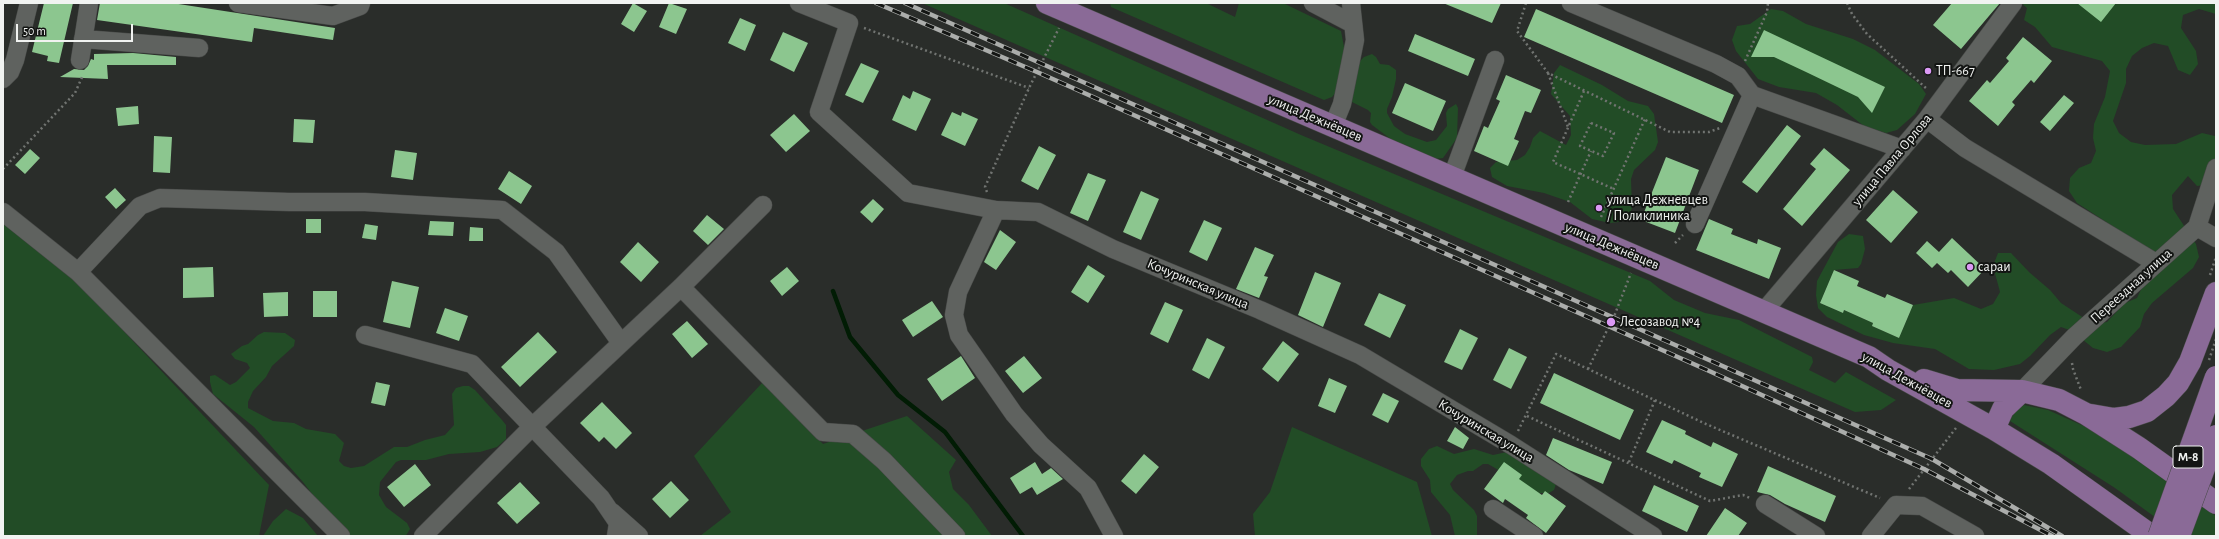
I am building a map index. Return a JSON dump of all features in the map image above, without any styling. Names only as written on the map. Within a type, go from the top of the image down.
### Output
[{"type":"main road","name":"улица Дежнёвцев","points":[[1047,3],[1868,357],[1888,370],[1994,429],[2051,464],[2152,536]]},
{"type":"main road","points":[[1888,370],[1957,390],[2022,391],[2059,400],[2086,404],[2114,419],[2129,417],[2147,411],[2166,396],[2178,383],[2190,362],[2216,294]]},
{"type":"main road","name":"М-8","points":[[2159,536],[2216,377]]},
{"type":"main road","points":[[1994,429],[2003,409],[2022,391]]},
{"type":"main road","points":[[2086,404],[2139,448],[2216,503]]},
{"type":"main road","name":"М-8","points":[[2179,536],[2216,436]]},
{"type":"street","points":[[3,79],[10,72],[15,60],[29,3]]},
{"type":"street","points":[[80,60],[89,3]]},
{"type":"street","points":[[238,3],[333,16],[360,6],[361,3]]},
{"type":"street","points":[[799,3],[849,23]]},
{"type":"street","points":[[1313,3],[1353,24]]},
{"type":"street","points":[[1333,126],[1342,104],[1355,40],[1351,3]]},
{"type":"street","points":[[1571,3],[1716,64],[1738,76],[1752,95],[1902,149]]},
{"type":"street","name":"улица Павла Орлова","points":[[1764,311],[1927,119],[2013,3]]},
{"type":"street","name":"Кочуринская улица","points":[[849,23],[819,112],[908,193],[996,210],[1038,212],[1113,249],[1260,310],[1360,355],[1511,445],[1653,536]]},
{"type":"street","points":[[83,39],[199,48]]},
{"type":"street","points":[[1452,177],[1495,60]]},
{"type":"street","points":[[1695,224],[1752,95]]},
{"type":"street","points":[[1927,119],[1965,148],[2156,263]]},
{"type":"street","name":"Переездная улица","points":[[2022,391],[2074,337],[2197,226],[2216,168]]},
{"type":"street","points":[[78,272],[140,206],[160,198],[289,202],[365,202],[502,210],[556,252],[621,343]]},
{"type":"street","points":[[423,536],[533,426],[681,287],[764,205]]},
{"type":"street","points":[[996,210],[958,292],[954,315],[959,335],[1014,414],[1041,445],[1088,488],[1114,536]]},
{"type":"street","points":[[3,212],[78,272],[341,536]]},
{"type":"street","points":[[2197,226],[2216,238]]},
{"type":"street","points":[[681,287],[823,432],[853,434],[884,461],[956,536]]},
{"type":"street","points":[[365,335],[472,364],[533,426],[610,510],[639,536]]},
{"type":"street","points":[[1765,504],[1816,536]]},
{"type":"street","points":[[1871,536],[1896,504],[1922,506],[1975,536]]},
{"type":"street","points":[[1493,509],[1534,536]]},
{"type":"street","points":[[610,510],[618,523],[616,536]]},
{"type":"path","points":[[1526,3],[1517,31],[1548,73],[1568,128]]},
{"type":"path","points":[[1738,76],[1767,12],[1768,3]]},
{"type":"path","points":[[1848,3],[1852,14],[1867,34],[1940,102]]},
{"type":"path","points":[[849,23],[1028,88]]},
{"type":"path","points":[[996,210],[985,187],[1028,88],[1054,38]]},
{"type":"path","points":[[3,169],[75,93],[83,76],[80,60]]},
{"type":"path","points":[[1548,73],[1670,132],[1709,132],[1740,120]]},
{"type":"path","points":[[1584,91],[1553,162],[1614,189]]},
{"type":"path","points":[[1601,217],[1645,119]]},
{"type":"path","points":[[1591,123],[1614,133],[1603,156],[1591,151],[1580,146],[1591,123]]},
{"type":"path","points":[[1568,202],[1591,151]]},
{"type":"path","points":[[1588,369],[1615,314],[1634,267]]},
{"type":"path","points":[[2074,337],[2073,369],[2086,404]]},
{"type":"path","points":[[1511,445],[1527,416],[1556,354],[1655,400],[1896,504]]},
{"type":"path","points":[[1628,462],[1655,400]]},
{"type":"path","points":[[1527,416],[1710,501],[1743,495],[1765,504]]},
{"type":"path","points":[[1910,487],[1958,426]]},
{"type":"green space","points":[[922,3],[1004,3],[1301,135],[1650,281],[1674,300],[1705,313],[1739,320],[1812,357],[1813,362],[1809,370],[1835,383],[1846,372],[1896,400],[1881,410],[1855,412]]},
{"type":"green space","points":[[1110,3],[1206,3],[1235,17],[1239,3],[1283,3],[1341,31],[1347,63],[1338,90],[1332,97],[1324,100],[1111,7]]},
{"type":"green space","points":[[2021,3],[2216,3],[2216,14],[2199,9],[2183,15],[2181,28],[2196,51],[2198,64],[2190,75],[2178,70],[2168,46],[2154,43],[2142,48],[2132,56],[2126,69],[2126,83],[2113,121],[2119,133],[2131,142],[2145,145],[2176,144],[2202,133],[2215,136],[2216,183],[2197,186],[2188,176],[2172,195],[2173,209],[2196,244],[2199,257],[2193,268],[2152,303],[2144,314],[2140,327],[2121,347],[2107,352],[2093,348],[2072,331],[2061,327],[2050,335],[2020,364],[1994,370],[1969,369],[1935,349],[1893,343],[1864,335],[1827,317],[1818,308],[1816,295],[1817,281],[1838,242],[1849,234],[1863,236],[1865,249],[1861,264],[1858,268],[1834,270],[1820,303],[1843,313],[1844,310],[1873,323],[1872,326],[1899,338],[1913,305],[1954,298],[1981,309],[1993,304],[2000,292],[1993,266],[1998,253],[2011,253],[2029,272],[2050,290],[2061,303],[2093,324],[2107,322],[2125,303],[2137,298],[2158,253],[2148,249],[2077,203],[2069,191],[2070,178],[2079,168],[2091,163],[2096,151],[2093,138],[2094,124],[2105,97],[2110,71],[2102,61],[2052,47],[2035,27],[2024,20],[2027,8]]},
{"type":"green space","points":[[1771,9],[1783,11],[1806,24],[1853,39],[1875,50],[1919,84],[1926,94],[1915,114],[1897,130],[1886,133],[1864,126],[1837,105],[1816,93],[1779,87],[1758,79],[1736,51],[1732,40],[1737,26],[1750,24]]},
{"type":"green space","points":[[1372,54],[1376,57],[1380,64],[1389,65],[1396,70],[1396,79],[1387,113],[1394,126],[1405,134],[1427,142],[1436,140],[1447,126],[1446,113],[1448,109],[1456,104],[1458,108],[1457,138],[1443,158],[1435,159],[1420,155],[1411,147],[1392,140],[1372,125],[1370,122],[1371,113],[1368,110],[1352,102],[1350,98],[1355,66],[1364,57]]},
{"type":"green space","points":[[1560,65],[1602,85],[1628,101],[1648,106],[1654,114],[1658,142],[1655,150],[1634,170],[1631,179],[1632,208],[1628,217],[1619,222],[1610,223],[1592,219],[1570,202],[1544,193],[1507,186],[1492,177],[1490,168],[1496,162],[1517,160],[1525,155],[1533,138],[1540,131],[1566,145],[1571,135],[1570,116],[1551,94],[1554,73]]},
{"type":"green space","points":[[3,219],[64,268],[269,485],[259,536],[3,536]]},
{"type":"green space","points":[[264,332],[285,333],[295,340],[294,346],[272,366],[266,377],[253,391],[248,402],[248,408],[273,421],[294,423],[306,429],[335,434],[344,443],[339,461],[344,466],[351,468],[364,466],[394,447],[407,447],[425,440],[445,435],[454,425],[452,394],[456,388],[463,386],[469,386],[475,390],[502,420],[506,425],[506,439],[497,447],[480,452],[449,454],[426,460],[401,460],[396,462],[380,482],[379,495],[386,507],[407,523],[410,529],[407,534],[405,536],[344,536],[303,482],[254,427],[213,394],[210,376],[215,375],[230,385],[236,382],[250,368],[247,363],[235,359],[231,354]]},
{"type":"green space","points":[[762,383],[823,444],[907,416],[956,460],[949,472],[953,489],[969,505],[992,536],[700,536],[731,512],[694,456]]},
{"type":"green space","points":[[2024,405],[2048,410],[2108,437],[2216,516],[2216,536],[2181,536],[2115,488],[2010,421],[2015,411]]},
{"type":"green space","points":[[1292,427],[1417,482],[1432,536],[1255,536],[1253,514],[1270,492]]},
{"type":"green space","points":[[1437,446],[1454,454],[1474,449],[1493,455],[1507,452],[1556,484],[1554,490],[1549,493],[1538,493],[1488,464],[1483,464],[1473,471],[1468,471],[1457,475],[1450,484],[1453,490],[1474,510],[1477,516],[1477,536],[1455,536],[1450,515],[1431,492],[1430,480],[1421,466],[1421,459],[1429,449]]},
{"type":"green space","points":[[286,509],[303,518],[318,536],[263,536],[273,521]]},
{"type":"building","points":[[44,3],[73,3],[59,63],[47,61],[48,56],[32,52]]},
{"type":"building","points":[[100,3],[172,3],[335,28],[333,40],[254,28],[252,42],[97,20]]},
{"type":"building","points":[[633,3],[647,11],[634,32],[621,24]]},
{"type":"building","points":[[669,3],[687,9],[676,34],[659,27]]},
{"type":"building","points":[[1443,3],[1501,3],[1492,23]]},
{"type":"building","points":[[1952,3],[2000,3],[1961,49],[1933,25]]},
{"type":"building","points":[[2077,3],[2116,3],[2101,22]]},
{"type":"building","points":[[1536,9],[1734,95],[1722,123],[1524,37]]},
{"type":"building","points":[[740,18],[756,25],[745,51],[728,43]]},
{"type":"building","points":[[1764,30],[1885,87],[1872,113],[1858,97],[1774,57],[1751,57]]},
{"type":"building","points":[[783,32],[808,43],[794,72],[770,60]]},
{"type":"building","points":[[1415,34],[1475,59],[1468,76],[1408,51]]},
{"type":"building","points":[[2023,37],[2052,61],[2034,83],[2031,80],[2012,102],[2015,105],[1998,126],[1969,101],[1987,80],[1990,83],[2009,61],[2006,58]]},
{"type":"building","points":[[133,53],[176,57],[176,65],[107,65],[108,79],[60,77],[74,69],[84,70],[88,66],[91,59],[94,60],[94,54]]},
{"type":"building","points":[[861,63],[879,71],[863,103],[845,95]]},
{"type":"building","points":[[1506,75],[1541,90],[1531,113],[1525,111],[1514,139],[1519,141],[1508,166],[1474,151],[1484,126],[1488,128],[1500,101],[1496,99]]},
{"type":"building","points":[[1405,83],[1446,101],[1433,131],[1392,113]]},
{"type":"building","points":[[913,91],[931,99],[916,131],[892,120],[903,95],[910,99]]},
{"type":"building","points":[[2064,95],[2074,103],[2050,131],[2040,122]]},
{"type":"building","points":[[138,106],[139,124],[118,126],[116,108]]},
{"type":"building","points":[[952,112],[961,116],[962,112],[978,119],[965,146],[941,135]]},
{"type":"building","points":[[794,114],[810,131],[786,152],[770,135]]},
{"type":"building","points":[[294,119],[315,120],[313,143],[293,142]]},
{"type":"building","points":[[1787,125],[1801,136],[1757,193],[1742,182]]},
{"type":"building","points":[[154,136],[172,137],[170,173],[153,172]]},
{"type":"building","points":[[1039,146],[1056,155],[1038,190],[1021,181]]},
{"type":"building","points":[[1824,148],[1850,170],[1802,226],[1783,209],[1816,169],[1810,164]]},
{"type":"building","points":[[30,149],[40,158],[25,174],[15,165]]},
{"type":"building","points":[[395,150],[417,153],[413,180],[391,177]]},
{"type":"building","points":[[1666,157],[1699,170],[1675,233],[1641,220]]},
{"type":"building","points":[[509,171],[532,186],[521,204],[498,189]]},
{"type":"building","points":[[1088,173],[1106,180],[1088,221],[1070,213]]},
{"type":"building","points":[[115,188],[126,200],[116,209],[105,197]]},
{"type":"building","points":[[1893,190],[1918,212],[1891,243],[1866,220]]},
{"type":"building","points":[[1141,191],[1159,199],[1141,240],[1123,232]]},
{"type":"building","points":[[873,199],[884,209],[872,223],[860,212]]},
{"type":"building","points":[[707,215],[724,229],[708,245],[693,231]]},
{"type":"building","points":[[306,219],[321,219],[321,233],[306,233]]},
{"type":"building","points":[[1709,219],[1733,229],[1731,234],[1757,244],[1758,239],[1781,248],[1769,279],[1696,250]]},
{"type":"building","points":[[1204,220],[1222,228],[1207,261],[1189,252]]},
{"type":"building","points":[[430,221],[454,222],[453,236],[428,235]]},
{"type":"building","points":[[365,224],[378,226],[376,240],[362,238]]},
{"type":"building","points":[[470,227],[483,228],[483,241],[469,241]]},
{"type":"building","points":[[1000,230],[1016,242],[996,270],[984,262]]},
{"type":"building","name":"сараи","points":[[1952,238],[1985,269],[1968,287],[1951,270],[1948,273],[1937,263],[1932,268],[1916,253],[1927,241],[1939,252]]},
{"type":"building","points":[[638,242],[659,262],[641,282],[620,262]]},
{"type":"building","points":[[1255,247],[1274,255],[1264,276],[1268,277],[1259,298],[1236,289]]},
{"type":"building","points":[[1088,265],[1105,276],[1088,303],[1071,292]]},
{"type":"building","points":[[213,267],[214,297],[183,298],[183,268]]},
{"type":"building","points":[[787,267],[799,281],[782,296],[770,281]]},
{"type":"building","points":[[1834,270],[1859,281],[1857,286],[1885,298],[1887,294],[1913,305],[1899,338],[1872,326],[1873,323],[1844,310],[1843,313],[1820,303]]},
{"type":"building","points":[[1315,272],[1341,283],[1323,327],[1298,315]]},
{"type":"building","points":[[392,281],[419,287],[410,328],[383,322]]},
{"type":"building","points":[[313,291],[337,291],[337,317],[313,317]]},
{"type":"building","points":[[288,292],[288,316],[264,317],[263,293]]},
{"type":"building","points":[[1379,293],[1406,305],[1390,338],[1364,325]]},
{"type":"building","points":[[932,301],[943,317],[913,337],[902,320]]},
{"type":"building","points":[[1165,302],[1183,310],[1168,343],[1150,334]]},
{"type":"building","points":[[445,308],[468,316],[459,341],[436,333]]},
{"type":"building","points":[[687,321],[708,344],[692,358],[672,334]]},
{"type":"building","points":[[1460,329],[1478,338],[1462,370],[1444,362]]},
{"type":"building","points":[[538,332],[557,352],[520,387],[501,367]]},
{"type":"building","points":[[1207,338],[1225,347],[1209,379],[1192,370]]},
{"type":"building","points":[[1283,341],[1299,354],[1278,382],[1262,369]]},
{"type":"building","points":[[1509,348],[1527,357],[1511,389],[1493,380]]},
{"type":"building","points":[[961,356],[975,378],[942,401],[927,379]]},
{"type":"building","points":[[1024,356],[1042,378],[1023,393],[1005,371]]},
{"type":"building","points":[[1554,373],[1634,410],[1620,440],[1540,403]]},
{"type":"building","points":[[1329,378],[1347,386],[1335,413],[1318,406]]},
{"type":"building","points":[[376,382],[390,385],[385,406],[371,403]]},
{"type":"building","points":[[1383,393],[1399,401],[1388,423],[1372,415]]},
{"type":"building","points":[[602,402],[632,433],[616,449],[604,437],[599,442],[580,423]]},
{"type":"building","points":[[1662,420],[1686,431],[1685,434],[1711,447],[1713,442],[1738,454],[1722,487],[1699,477],[1701,473],[1674,460],[1672,464],[1646,452]]},
{"type":"building","points":[[1455,427],[1469,438],[1463,449],[1447,441]]},
{"type":"building","points":[[1553,438],[1612,462],[1603,484],[1569,470],[1546,455]]},
{"type":"building","points":[[1144,454],[1159,467],[1136,494],[1121,481]]},
{"type":"building","points":[[1035,462],[1042,474],[1051,468],[1063,479],[1037,495],[1032,487],[1020,494],[1010,478]]},
{"type":"building","points":[[1504,462],[1522,475],[1519,479],[1542,495],[1545,491],[1566,506],[1546,533],[1526,518],[1528,515],[1505,499],[1503,503],[1484,489]]},
{"type":"building","points":[[415,464],[431,485],[404,507],[387,487]]},
{"type":"building","points":[[1768,466],[1836,496],[1825,522],[1785,504],[1770,495],[1757,492]]},
{"type":"building","points":[[671,481],[689,500],[670,518],[652,499]]},
{"type":"building","points":[[520,482],[540,503],[517,524],[497,503]]},
{"type":"building","points":[[1654,485],[1699,506],[1687,532],[1642,511]]},
{"type":"building","points":[[1725,508],[1747,523],[1738,536],[1706,536]]},
{"type":"waterway","points":[[833,291],[850,337],[898,395],[945,432],[1023,536]]},
{"type":"railway","points":[[876,3],[1037,72],[1707,370],[1924,469],[2052,536]]},
{"type":"railway","points":[[905,3],[1932,459],[2062,536]]},
{"type":"place","name":"ТП-667","points":[[1928,71]]},
{"type":"place","name":"улица Дежневцев / Поликлиника","points":[[1599,208]]},
{"type":"place","name":"сараи","points":[[1970,267]]},
{"type":"place","name":"Лесозавод №4","points":[[1611,322]]}]
